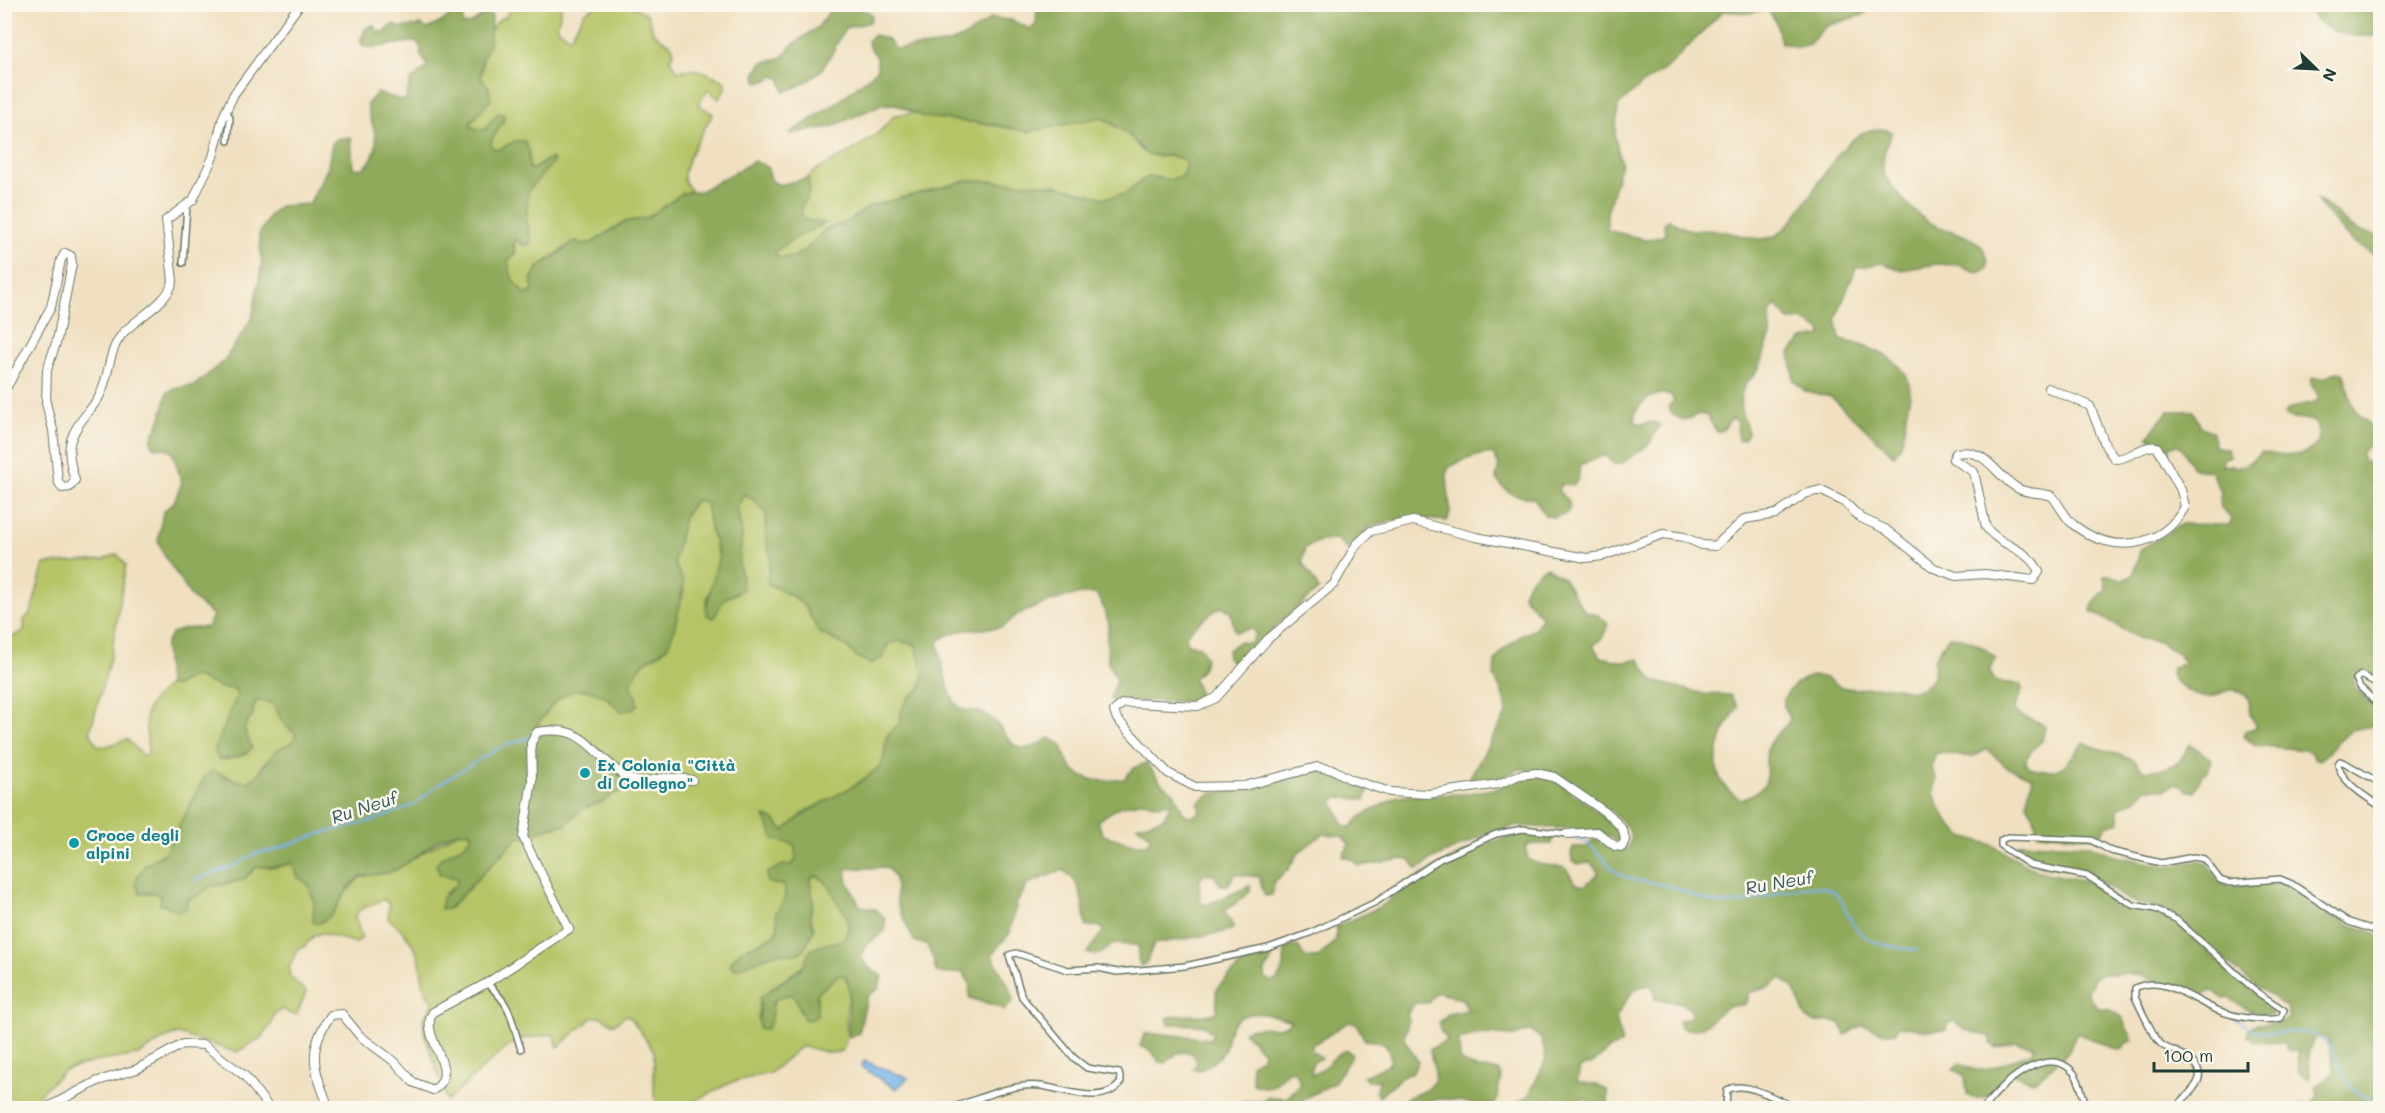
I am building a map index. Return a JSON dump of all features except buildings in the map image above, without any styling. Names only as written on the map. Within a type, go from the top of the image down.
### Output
[{"type":"street","points":[[183,263],[186,206],[204,179],[226,109],[247,76],[300,4]]},
{"type":"street","points":[[226,109],[230,118],[228,141]]},
{"type":"street","points":[[4,392],[51,307],[61,260],[65,254],[71,256],[72,264],[57,340],[47,370],[46,403],[53,430],[58,481],[62,488],[70,488],[75,480],[70,463],[70,441],[99,396],[110,357],[121,335],[140,315],[168,294],[171,288],[173,281],[166,220],[176,210],[186,206]]},
{"type":"street","points":[[950,1108],[1023,1086],[1041,1086],[1085,1095],[1112,1090],[1121,1082],[1119,1073],[1088,1068],[1074,1058],[1022,997],[1009,955],[1016,953],[1068,970],[1098,968],[1117,972],[1185,966],[1268,948],[1310,933],[1376,902],[1440,859],[1496,834],[1523,829],[1567,834],[1597,832],[1615,846],[1622,846],[1625,840],[1623,830],[1611,816],[1554,777],[1536,773],[1519,775],[1499,784],[1428,795],[1390,792],[1350,779],[1334,770],[1317,767],[1244,786],[1195,787],[1162,767],[1117,719],[1114,711],[1130,703],[1198,706],[1216,698],[1268,639],[1334,584],[1356,545],[1371,531],[1413,521],[1476,537],[1586,558],[1618,551],[1663,534],[1684,537],[1702,545],[1714,546],[1745,519],[1776,514],[1805,494],[1820,490],[1844,502],[1861,518],[1885,529],[1934,568],[1956,576],[1985,574],[2033,580],[2039,572],[2031,558],[1992,535],[1986,527],[1974,472],[1953,459],[1956,453],[1967,451],[1987,460],[2007,481],[2023,491],[2052,496],[2074,525],[2102,540],[2128,546],[2150,540],[2179,519],[2185,507],[2185,499],[2157,447],[2152,446],[2124,459],[2115,459],[2106,447],[2090,406],[2048,388]]},
{"type":"street","points":[[2380,685],[2361,675],[2356,679],[2360,687],[2380,706]]},
{"type":"street","points":[[329,1108],[313,1064],[316,1045],[331,1015],[342,1014],[360,1036],[395,1062],[413,1082],[433,1090],[440,1086],[444,1077],[443,1064],[428,1028],[428,1019],[433,1012],[487,983],[569,930],[524,837],[532,781],[531,743],[537,732],[566,730],[577,735],[629,779],[648,783],[663,778],[692,780]]},
{"type":"street","points":[[2380,783],[2345,763],[2340,761],[2338,764],[2338,769],[2349,781],[2380,806]]},
{"type":"street","points":[[2175,1108],[2198,1084],[2201,1077],[2199,1069],[2190,1059],[2161,1044],[2135,997],[2135,988],[2147,985],[2173,988],[2188,992],[2218,1010],[2258,1019],[2281,1018],[2284,1010],[2258,993],[2177,920],[2155,909],[2133,905],[2087,876],[2030,865],[2001,846],[2001,840],[2008,837],[2091,840],[2111,851],[2162,863],[2194,857],[2204,859],[2220,880],[2229,884],[2263,880],[2286,881],[2349,922],[2380,932]]},
{"type":"street","points":[[487,983],[502,997],[513,1015],[521,1049]]},
{"type":"street","points":[[46,1108],[98,1081],[137,1070],[183,1044],[197,1043],[204,1045],[245,1076],[269,1108]]},
{"type":"street","points":[[1984,1108],[1993,1095],[2016,1074],[2033,1066],[2050,1063],[2060,1064],[2073,1072],[2087,1108]]},
{"type":"street","points":[[1726,1108],[1727,1090],[1736,1087],[1752,1090],[1796,1108]]},
{"type":"green space","points":[[1034,4],[1873,5],[1863,15],[1826,26],[1809,44],[1798,47],[1781,43],[1776,22],[1767,9],[1749,13],[1723,11],[1668,67],[1640,86],[1618,106],[1615,137],[1621,163],[1607,213],[1607,230],[1648,240],[1665,235],[1664,223],[1669,220],[1694,230],[1721,231],[1763,239],[1775,236],[1789,225],[1828,168],[1857,136],[1874,129],[1892,132],[1884,155],[1883,169],[1896,191],[1911,208],[1932,224],[1978,243],[1984,249],[1987,258],[1987,269],[1979,273],[1959,265],[1936,264],[1902,270],[1882,263],[1856,268],[1836,318],[1840,339],[1885,355],[1903,370],[1908,380],[1910,395],[1903,436],[1894,455],[1831,397],[1805,391],[1794,381],[1790,353],[1803,339],[1822,336],[1821,330],[1802,320],[1789,320],[1776,305],[1771,312],[1770,335],[1761,364],[1742,392],[1741,407],[1748,433],[1744,439],[1738,440],[1737,421],[1731,419],[1723,430],[1717,432],[1707,416],[1700,414],[1683,419],[1671,413],[1669,406],[1674,401],[1671,395],[1652,397],[1641,404],[1635,415],[1635,422],[1641,424],[1654,422],[1660,425],[1649,444],[1621,464],[1614,464],[1605,455],[1580,465],[1578,479],[1574,485],[1561,484],[1558,491],[1568,500],[1570,507],[1567,513],[1553,517],[1545,515],[1534,498],[1517,495],[1504,488],[1496,478],[1499,465],[1493,454],[1464,460],[1448,468],[1450,510],[1447,521],[1410,518],[1377,524],[1365,531],[1347,549],[1337,539],[1317,542],[1305,548],[1302,562],[1319,589],[1280,622],[1245,662],[1231,662],[1227,657],[1228,650],[1238,642],[1251,643],[1256,633],[1250,629],[1236,632],[1230,611],[1222,607],[1202,620],[1185,637],[1187,644],[1199,646],[1206,657],[1202,669],[1193,679],[1199,691],[1197,701],[1113,701],[1110,698],[1117,680],[1108,663],[1109,623],[1100,599],[1095,594],[1076,595],[1056,600],[1019,614],[1001,627],[959,631],[938,642],[948,685],[960,708],[983,713],[992,719],[1017,747],[1025,749],[1049,738],[1062,745],[1070,766],[1076,772],[1092,780],[1124,779],[1134,768],[1146,763],[1163,785],[1174,792],[1183,812],[1188,816],[1196,815],[1200,810],[1198,803],[1209,794],[1250,789],[1312,770],[1327,772],[1365,787],[1368,794],[1365,800],[1338,797],[1333,802],[1344,825],[1350,828],[1360,817],[1398,796],[1463,794],[1499,788],[1516,779],[1535,776],[1553,780],[1590,805],[1620,832],[1619,843],[1598,830],[1515,826],[1487,834],[1431,860],[1418,870],[1410,860],[1403,859],[1359,866],[1355,861],[1343,856],[1349,844],[1342,836],[1323,834],[1298,853],[1288,870],[1274,882],[1272,895],[1265,896],[1259,877],[1235,874],[1228,885],[1221,885],[1213,874],[1203,875],[1200,882],[1200,902],[1206,905],[1250,886],[1250,892],[1224,912],[1232,922],[1233,929],[1154,944],[1146,963],[1141,966],[1138,960],[1139,947],[1136,946],[1114,943],[1100,954],[1087,953],[1104,930],[1099,926],[1086,927],[1078,887],[1062,870],[1028,884],[1017,902],[1010,933],[992,954],[1012,995],[1013,1001],[1005,1010],[969,997],[970,983],[962,972],[949,974],[936,972],[927,945],[914,941],[897,904],[895,878],[887,867],[846,869],[848,882],[860,906],[875,909],[885,918],[885,931],[865,947],[862,959],[870,969],[882,976],[878,989],[867,996],[859,1033],[849,1037],[848,982],[845,976],[838,975],[817,994],[817,1015],[811,1020],[804,1019],[796,999],[791,994],[777,998],[773,1003],[770,1024],[766,1030],[759,1028],[760,998],[802,967],[815,947],[844,938],[849,926],[846,915],[830,887],[815,875],[810,880],[813,901],[810,916],[814,930],[804,949],[798,954],[776,953],[735,969],[730,964],[734,957],[745,949],[775,935],[778,927],[776,912],[784,899],[785,889],[784,885],[767,881],[767,873],[786,864],[791,865],[796,860],[795,845],[774,839],[764,816],[773,819],[784,831],[806,813],[855,785],[878,768],[883,760],[887,737],[900,724],[901,712],[908,699],[921,688],[924,674],[915,644],[899,641],[888,644],[882,658],[870,664],[857,657],[846,646],[820,633],[805,607],[794,597],[767,583],[771,556],[766,542],[766,513],[756,501],[744,494],[737,507],[742,535],[739,563],[743,589],[724,599],[714,618],[707,615],[706,608],[719,556],[710,528],[707,505],[701,500],[694,501],[683,520],[674,563],[684,583],[673,633],[667,647],[643,663],[630,682],[638,704],[633,710],[620,711],[602,695],[592,691],[573,691],[555,703],[538,724],[537,728],[568,727],[636,777],[639,782],[635,788],[613,794],[602,802],[582,809],[566,824],[544,829],[527,838],[519,836],[448,909],[441,909],[442,898],[456,885],[457,878],[440,874],[436,865],[444,856],[465,844],[472,833],[469,831],[458,832],[438,841],[391,872],[359,878],[352,883],[330,916],[316,924],[313,922],[314,902],[309,885],[298,877],[292,863],[274,867],[256,867],[243,880],[211,886],[197,896],[187,899],[187,908],[180,911],[160,904],[161,897],[155,893],[140,893],[136,885],[137,877],[145,865],[165,853],[205,776],[212,771],[248,782],[257,775],[276,751],[293,742],[296,734],[284,724],[271,703],[255,702],[252,716],[244,728],[252,748],[237,757],[219,759],[215,753],[216,746],[237,696],[235,689],[221,688],[194,676],[175,686],[168,685],[165,645],[172,633],[183,629],[208,627],[213,615],[192,598],[164,555],[158,541],[163,512],[174,502],[182,482],[173,454],[168,449],[153,447],[151,440],[161,418],[167,393],[173,389],[195,385],[224,361],[252,318],[262,264],[259,235],[270,215],[280,206],[309,204],[328,167],[332,144],[337,139],[351,137],[353,168],[362,168],[367,165],[374,155],[376,140],[367,104],[377,93],[405,101],[411,80],[428,66],[420,54],[421,48],[417,42],[364,47],[360,41],[366,28],[373,25],[377,31],[384,33],[394,24],[400,28],[421,25],[427,29],[449,17],[457,5],[476,5],[464,14],[462,25],[470,24],[486,13],[492,16],[489,44],[482,60],[481,78],[488,86],[491,100],[471,121],[470,127],[485,130],[497,114],[504,114],[504,120],[491,141],[492,148],[498,150],[515,141],[525,141],[529,151],[529,169],[532,170],[551,158],[554,161],[528,191],[526,225],[531,243],[525,246],[516,239],[513,245],[515,253],[508,261],[512,278],[525,295],[534,291],[531,280],[537,270],[573,242],[592,243],[624,222],[647,218],[683,193],[701,191],[754,161],[767,167],[772,181],[779,185],[808,178],[809,193],[801,209],[802,216],[805,220],[826,223],[779,248],[774,253],[780,258],[794,257],[806,250],[826,229],[846,223],[870,206],[970,180],[1054,185],[1104,198],[1125,194],[1148,177],[1170,180],[1183,176],[1186,161],[1173,156],[1148,155],[1127,133],[1101,117],[1029,132],[991,124],[924,117],[895,104],[880,105],[831,127],[789,134],[839,101],[877,70],[877,57],[869,47],[868,40],[874,35],[887,39],[896,49],[936,45],[957,40],[991,18],[1011,20],[1030,29],[1036,25],[1037,11]],"holes":[[[1144,801],[1157,805],[1172,803],[1163,818],[1137,826],[1148,833],[1151,839],[1146,844],[1133,844],[1103,835],[1097,821],[1119,807]]]},
{"type":"green space","points":[[509,5],[562,5],[557,28],[570,37],[585,12],[597,5],[631,5],[648,15],[653,32],[673,47],[674,54],[670,59],[678,71],[702,71],[723,80],[726,86],[719,99],[708,90],[698,104],[713,114],[684,172],[684,179],[691,190],[647,218],[624,222],[592,243],[566,247],[538,267],[532,284],[534,291],[525,295],[511,278],[508,261],[515,253],[516,239],[522,244],[531,243],[526,214],[527,193],[533,182],[544,171],[548,159],[532,170],[527,165],[529,155],[515,141],[499,150],[492,148],[491,141],[500,127],[492,120],[485,130],[474,129],[470,124],[488,103],[490,89],[481,78],[484,51],[489,33],[499,20],[507,16]]},
{"type":"green space","points":[[834,5],[861,5],[861,10],[872,15],[870,22],[845,28],[829,60],[817,75],[798,87],[784,92],[781,79],[775,76],[763,82],[757,81],[755,74],[762,63],[783,57],[791,46],[819,26]]},
{"type":"green space","points":[[2307,5],[2380,5],[2380,35],[2348,35],[2328,28],[2312,15]]},
{"type":"green space","points":[[913,113],[1010,128],[1101,117],[1127,133],[1142,151],[1155,156],[1180,157],[1186,161],[1183,176],[1169,180],[1155,177],[1142,180],[1125,194],[1104,198],[1054,185],[970,180],[870,206],[846,223],[826,229],[806,250],[794,257],[780,258],[774,253],[798,235],[824,223],[805,220],[801,212],[809,193],[808,178],[813,172],[867,141],[894,115]]},
{"type":"green space","points":[[2316,200],[2353,228],[2373,234],[2380,239],[2380,258],[2351,241]]},
{"type":"green space","points":[[2336,372],[2343,373],[2351,402],[2356,410],[2379,434],[2377,442],[2365,448],[2361,454],[2363,461],[2380,465],[2380,682],[2361,672],[2353,679],[2354,686],[2380,712],[2380,721],[2371,726],[2351,730],[2320,760],[2314,758],[2311,752],[2256,745],[2243,737],[2245,731],[2257,727],[2251,716],[2249,700],[2246,696],[2232,690],[2207,698],[2188,690],[2171,675],[2172,668],[2185,663],[2177,653],[2159,642],[2138,638],[2091,611],[2093,604],[2106,589],[2104,576],[2111,575],[2122,581],[2133,575],[2141,549],[2182,524],[2229,525],[2232,520],[2219,505],[2221,491],[2211,472],[2192,467],[2183,449],[2178,445],[2171,446],[2166,459],[2159,443],[2148,436],[2168,411],[2193,411],[2201,427],[2213,432],[2214,446],[2227,449],[2230,456],[2223,459],[2222,465],[2242,466],[2262,452],[2284,456],[2299,454],[2313,448],[2318,443],[2316,426],[2309,420],[2284,415],[2288,409],[2318,401],[2318,395],[2311,384],[2312,378],[2325,378]]},
{"type":"green space","points":[[743,494],[756,501],[766,513],[766,542],[771,556],[768,584],[794,597],[805,607],[820,633],[846,646],[857,657],[882,658],[887,644],[899,641],[916,644],[924,674],[921,688],[909,697],[900,724],[888,734],[883,764],[847,792],[806,811],[784,831],[773,819],[788,842],[795,845],[796,860],[773,884],[784,885],[785,893],[783,902],[776,912],[778,927],[775,935],[761,941],[736,969],[776,953],[790,954],[807,943],[814,930],[810,916],[813,901],[810,880],[815,875],[822,878],[832,889],[846,915],[848,930],[844,938],[823,946],[803,966],[772,988],[759,1005],[758,1020],[771,1017],[771,1010],[777,998],[791,994],[797,999],[800,1013],[816,1015],[817,994],[838,975],[845,976],[849,985],[849,994],[846,1013],[847,1031],[843,1050],[832,1053],[800,1047],[770,1073],[732,1082],[681,1108],[660,1108],[654,1095],[654,1051],[631,1018],[626,1015],[614,1024],[601,1017],[593,1017],[558,1047],[553,1034],[520,1039],[500,1053],[447,1101],[425,1035],[423,1020],[434,1002],[424,988],[421,964],[413,946],[403,931],[388,919],[389,905],[384,899],[359,910],[355,917],[362,938],[356,943],[321,933],[314,936],[304,947],[297,949],[289,969],[290,977],[306,992],[297,1014],[290,1014],[283,1009],[274,1014],[272,1023],[262,1038],[236,1052],[178,1034],[164,1039],[138,1055],[93,1062],[65,1070],[41,1092],[29,1108],[5,1108],[4,641],[24,631],[24,620],[31,612],[44,564],[103,560],[117,554],[126,565],[111,655],[90,732],[97,745],[104,747],[127,739],[142,755],[148,755],[146,715],[152,702],[168,685],[175,686],[194,676],[235,689],[237,696],[216,746],[226,760],[247,754],[244,728],[252,716],[255,702],[271,703],[284,723],[296,734],[293,742],[278,749],[263,765],[256,778],[249,782],[241,782],[220,773],[205,776],[165,853],[145,865],[137,877],[161,897],[185,902],[211,886],[230,884],[251,873],[256,867],[278,867],[292,863],[310,888],[314,906],[342,897],[359,878],[404,864],[454,834],[465,831],[472,833],[467,843],[440,859],[447,875],[457,877],[456,885],[444,894],[451,907],[520,835],[566,824],[582,809],[602,802],[613,794],[635,788],[639,782],[636,777],[551,726],[537,728],[540,720],[555,703],[573,691],[592,691],[602,695],[620,711],[637,697],[630,683],[643,663],[662,652],[673,633],[684,590],[681,576],[674,563],[675,556],[683,520],[694,501],[701,500],[707,505],[710,528],[719,556],[717,571],[706,601],[707,615],[724,599],[738,593],[742,578],[739,563],[742,535],[737,507]]},
{"type":"green space","points":[[1546,567],[1563,578],[1585,612],[1598,615],[1608,624],[1603,637],[1593,646],[1600,657],[1625,662],[1639,659],[1653,681],[1704,694],[1730,695],[1738,707],[1724,731],[1717,756],[1717,769],[1721,780],[1729,790],[1741,799],[1753,794],[1765,784],[1767,750],[1774,737],[1790,720],[1784,702],[1789,691],[1798,682],[1817,676],[1848,688],[1920,689],[1930,682],[1934,672],[1934,659],[1949,636],[1969,640],[1991,654],[1996,659],[1989,671],[1996,682],[2021,684],[2022,690],[2014,709],[2021,716],[2037,721],[2045,727],[2042,741],[2032,750],[2025,762],[2034,769],[2050,771],[2060,768],[2068,763],[2084,743],[2134,760],[2144,771],[2167,768],[2179,762],[2190,744],[2211,759],[2208,772],[2202,774],[2195,792],[2177,784],[2165,789],[2146,788],[2137,799],[2118,808],[2120,822],[2106,826],[2099,838],[2038,833],[2033,814],[2026,803],[2033,778],[2007,767],[1987,749],[1967,757],[1936,753],[1931,767],[1936,778],[1934,792],[1938,805],[1952,827],[1963,836],[1992,845],[2038,871],[2090,882],[2126,906],[2157,913],[2174,922],[2272,1008],[2272,1014],[2250,1010],[2230,998],[2224,999],[2213,991],[2200,995],[2184,986],[2159,983],[2140,974],[2100,974],[2094,978],[2088,992],[2089,998],[2099,1008],[2111,1010],[2123,1018],[2133,1041],[2126,1043],[2123,1049],[2117,1050],[2077,1033],[2068,1052],[2038,1079],[2031,1081],[2012,1073],[1991,1093],[1980,1098],[1967,1095],[1965,1076],[1953,1069],[1958,1064],[1976,1070],[1989,1069],[2031,1053],[2035,1047],[2016,1042],[1996,1048],[1991,1044],[1991,1037],[1965,1030],[1954,1021],[1947,1024],[1946,1030],[1898,1026],[1895,1032],[1885,1033],[1862,1025],[1845,1035],[1840,1023],[1815,1022],[1807,1019],[1793,988],[1781,978],[1769,987],[1748,993],[1748,1000],[1744,1005],[1726,1008],[1705,1025],[1694,1029],[1681,1027],[1678,1021],[1690,1018],[1692,1011],[1682,1003],[1655,999],[1653,986],[1640,987],[1635,990],[1616,1017],[1622,1044],[1609,1049],[1594,1063],[1580,1067],[1577,1082],[1597,1085],[1608,1091],[1608,1108],[1595,1108],[1586,1099],[1573,1102],[1567,1108],[1510,1108],[1529,1095],[1546,1059],[1542,1040],[1531,1030],[1515,1036],[1492,1034],[1459,1040],[1460,1061],[1479,1069],[1498,1070],[1501,1076],[1496,1103],[1484,1105],[1450,1099],[1417,1104],[1401,1102],[1426,1090],[1433,1083],[1435,1074],[1430,1049],[1448,1040],[1440,1030],[1439,1023],[1448,1014],[1468,1010],[1462,999],[1436,992],[1429,1003],[1415,1003],[1407,1014],[1409,1020],[1404,1039],[1418,1061],[1412,1074],[1405,1074],[1379,1097],[1375,1091],[1380,1080],[1367,1081],[1363,1076],[1387,1066],[1391,1060],[1388,1048],[1383,1043],[1365,1040],[1356,1024],[1349,1022],[1313,1044],[1311,1050],[1321,1058],[1313,1064],[1311,1074],[1317,1073],[1342,1052],[1347,1050],[1352,1055],[1334,1083],[1309,1096],[1294,1108],[1240,1107],[1243,1101],[1262,1102],[1267,1097],[1287,1098],[1300,1084],[1296,1072],[1289,1070],[1274,1085],[1267,1088],[1253,1084],[1251,1064],[1262,1058],[1263,1052],[1244,1032],[1256,1028],[1281,1027],[1291,1021],[1265,1014],[1240,1017],[1229,1031],[1223,1052],[1200,1070],[1193,1069],[1197,1064],[1190,1052],[1177,1053],[1166,1063],[1159,1062],[1152,1051],[1140,1046],[1144,1034],[1168,1034],[1209,1039],[1213,1035],[1204,1025],[1169,1024],[1167,1018],[1217,1012],[1216,992],[1219,986],[1248,958],[1269,953],[1272,959],[1265,971],[1265,978],[1271,982],[1277,980],[1284,968],[1285,948],[1298,946],[1305,957],[1318,958],[1336,940],[1336,927],[1382,906],[1418,877],[1472,848],[1526,832],[1553,837],[1552,844],[1531,844],[1525,847],[1528,859],[1539,864],[1563,867],[1577,884],[1584,886],[1599,873],[1591,863],[1578,864],[1572,860],[1573,847],[1587,847],[1595,838],[1623,851],[1628,846],[1631,838],[1629,829],[1614,813],[1553,772],[1520,769],[1491,782],[1467,782],[1507,713],[1505,699],[1494,676],[1495,662],[1502,651],[1522,635],[1534,630],[1542,618],[1523,595],[1531,579]]},
{"type":"green space","points":[[2021,843],[2090,845],[2116,856],[2165,866],[2200,861],[2206,863],[2218,880],[2229,887],[2269,882],[2284,883],[2348,924],[2380,935],[2380,1108],[2299,1108],[2301,1104],[2310,1105],[2318,1096],[2316,1086],[2335,1072],[2328,1041],[2322,1036],[2316,1038],[2309,1051],[2310,1079],[2299,1073],[2298,1050],[2288,1051],[2284,1043],[2255,1041],[2248,1035],[2249,1028],[2254,1025],[2279,1023],[2289,1018],[2286,1007],[2247,979],[2179,919],[2157,907],[2136,903],[2123,897],[2091,875],[2075,869],[2041,866],[2018,852],[2018,845]]},
{"type":"water","points":[[864,1061],[908,1078],[896,1089],[861,1067]]},
{"type":"waterway","name":"Ru Neuf","points":[[194,880],[234,866],[256,853],[271,851],[319,834],[372,821],[416,804],[435,787],[480,759],[505,745],[531,737]]},
{"type":"waterway","name":"Ru Neuf","points":[[1576,837],[1594,848],[1611,867],[1623,876],[1663,884],[1717,903],[1745,902],[1803,887],[1816,886],[1829,889],[1838,895],[1854,926],[1867,938],[1882,944],[1917,950]]},
{"type":"waterway","name":"Ru Neuf","points":[[2235,1018],[2260,1032],[2299,1032],[2321,1039],[2335,1054],[2350,1085],[2380,1106]]},
{"type":"place","name":"Ex Colonia \"Città di Collegno\"","points":[[585,773]]},
{"type":"place","name":"Croce degli alpini","points":[[74,843]]}]
